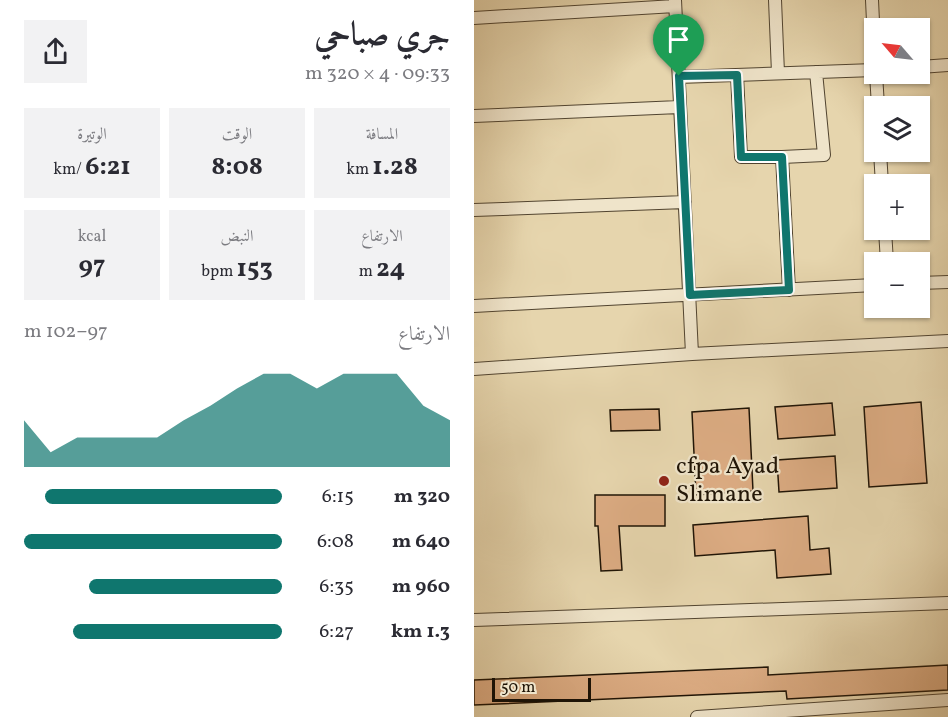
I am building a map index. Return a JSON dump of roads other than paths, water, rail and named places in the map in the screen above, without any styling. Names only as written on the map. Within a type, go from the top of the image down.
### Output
[{"type":"street","points":[[775,0],[778,74]]},
{"type":"street","points":[[873,0],[873,18]]},
{"type":"street","points":[[474,18],[675,3],[692,354]]},
{"type":"street","points":[[930,66],[948,65]]},
{"type":"street","points":[[737,75],[741,157],[782,157],[824,155],[816,72]]},
{"type":"street","points":[[679,76],[864,72]]},
{"type":"street","points":[[474,116],[679,106]]},
{"type":"street","points":[[782,157],[789,290]]},
{"type":"street","points":[[474,210],[685,202]]},
{"type":"street","points":[[930,283],[948,282]]},
{"type":"street","points":[[474,306],[864,286]]},
{"type":"street","points":[[474,369],[692,354],[948,341]]},
{"type":"street","points":[[474,620],[948,603]]},
{"type":"street","points":[[697,717],[948,700]]},
{"type":"place","name":"cfpa Ayad Slimane","points":[[664,481]]}]
